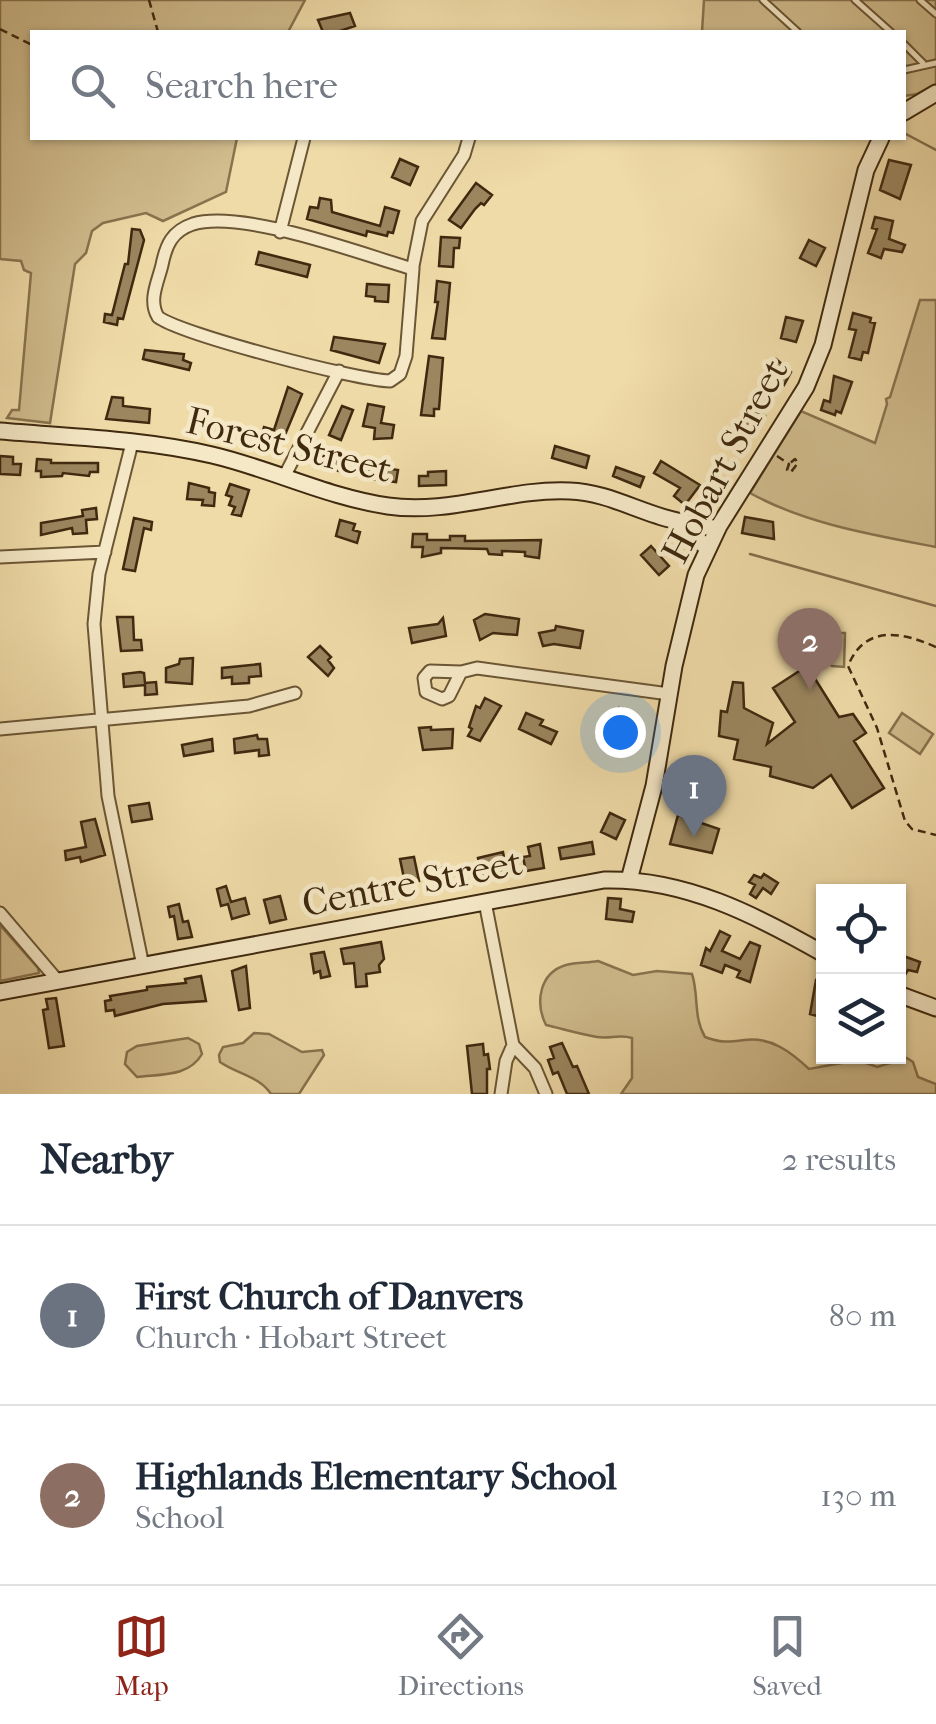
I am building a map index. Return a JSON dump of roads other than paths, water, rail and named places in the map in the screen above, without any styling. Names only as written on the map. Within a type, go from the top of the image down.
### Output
[{"type":"main road","points":[[906,111],[936,93]]},
{"type":"main road","name":"Hobart Street","points":[[630,880],[654,786],[688,604],[717,529],[806,387],[822,345],[860,194],[879,140]]},
{"type":"main road","name":"Forest Street","points":[[0,431],[209,454],[362,502],[416,509],[570,491],[611,499],[678,522],[708,548]]},
{"type":"main road","name":"Forest Street","points":[[678,522],[690,521],[717,529]]},
{"type":"main road","name":"Centre Street","points":[[0,992],[593,882],[630,880],[650,880],[740,909],[816,950]]},
{"type":"main road","points":[[906,997],[936,1008]]},
{"type":"street","points":[[280,232],[303,140]]},
{"type":"street","points":[[413,268],[280,232],[225,222],[200,223],[178,232],[165,250],[152,302],[164,321],[189,330],[380,381],[397,377],[406,356],[413,268],[422,221],[464,155],[468,140]]},
{"type":"street","points":[[284,477],[339,371]]},
{"type":"street","points":[[132,443],[94,601],[112,820],[143,966]]},
{"type":"street","points":[[0,557],[105,552]]},
{"type":"street","points":[[461,672],[477,668],[669,694]]},
{"type":"street","points":[[0,729],[249,706],[295,693]]},
{"type":"street","points":[[485,902],[513,1045],[535,1068],[546,1094]]},
{"type":"street","points":[[0,912],[58,982]]},
{"type":"street","points":[[501,1094],[513,1045]]},
{"type":"lane","points":[[762,0],[796,30]]},
{"type":"lane","points":[[855,0],[889,30]]},
{"type":"lane","points":[[920,0],[936,14]]},
{"type":"lane","points":[[906,46],[924,63]]},
{"type":"lane","points":[[906,69],[936,63]]},
{"type":"waterway","points":[[906,134],[936,150]]},
{"type":"waterway","points":[[750,554],[936,606]]},
{"type":"place","name":"Highlands Elementary School","points":[[810,690]]},
{"type":"place","name":"First Church of Danvers","points":[[694,837]]}]
